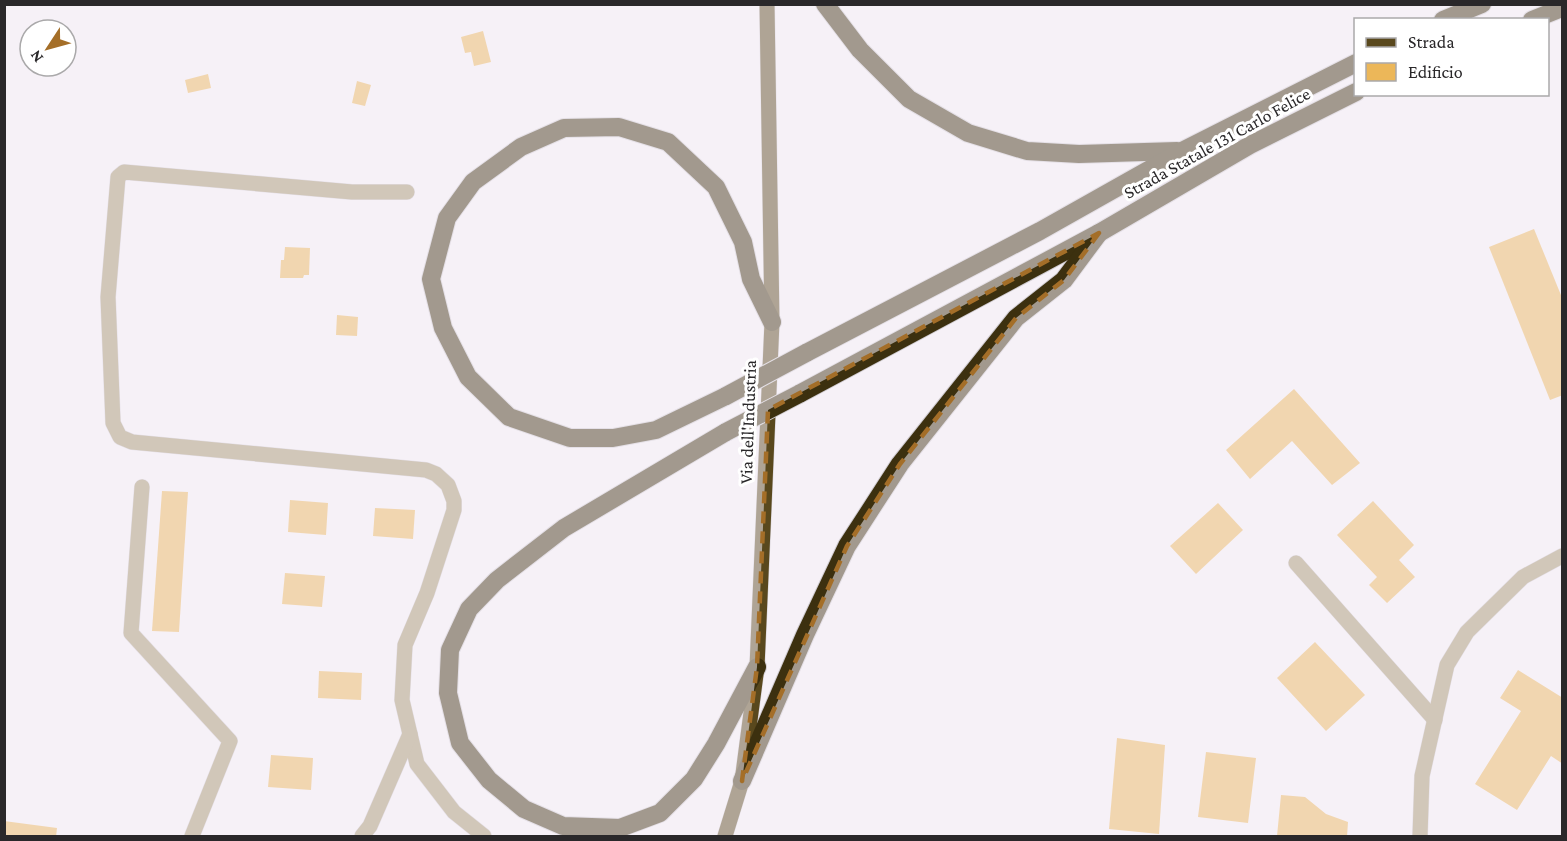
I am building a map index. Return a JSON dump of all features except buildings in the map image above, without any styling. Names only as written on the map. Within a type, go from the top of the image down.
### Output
[{"type":"highway","points":[[825,4],[860,50],[909,99],[968,133],[1027,151],[1079,154],[1182,151]]},
{"type":"highway","points":[[1448,18],[1482,4]]},
{"type":"highway","points":[[1537,18],[1563,8]]},
{"type":"highway","name":"Strada Statale 131 Carlo Felice","points":[[772,322],[751,279],[743,242],[716,187],[668,142],[619,127],[564,128],[521,147],[472,182],[447,218],[431,279],[443,328],[468,377],[509,417],[570,438],[614,438],[656,430],[726,396],[1040,231],[1182,151],[1354,64]]},
{"type":"highway","name":"Strada Statale 131 Carlo Felice","points":[[757,667],[716,744],[694,779],[660,813],[620,828],[563,826],[524,809],[489,780],[460,743],[448,693],[450,650],[469,609],[497,580],[564,528],[726,432],[1100,232],[1250,145],[1354,93]]},
{"type":"highway","points":[[742,781],[805,635],[848,546],[900,464],[1016,318],[1064,280],[1100,232]]},
{"type":"main road","name":"Via dell'Industria","points":[[725,837],[742,781],[757,667],[772,322],[767,4]]},
{"type":"street","points":[[407,192],[352,192],[124,172],[118,177],[108,297],[113,423],[120,437],[132,442],[426,470],[436,474],[448,485],[454,501],[454,510],[427,593],[405,645],[402,700],[417,764],[454,812],[484,837]]},
{"type":"street","points":[[142,487],[131,633],[230,741],[192,837]]},
{"type":"street","points":[[1420,837],[1422,776],[1447,665],[1467,632],[1523,577],[1563,555]]},
{"type":"street","points":[[1296,563],[1434,720]]},
{"type":"street","points":[[362,837],[370,826],[410,734]]},
{"type":"highlighted area","points":[[1099,233],[1064,280],[1016,318],[900,464],[847,546],[742,781],[757,667],[768,410]]}]
